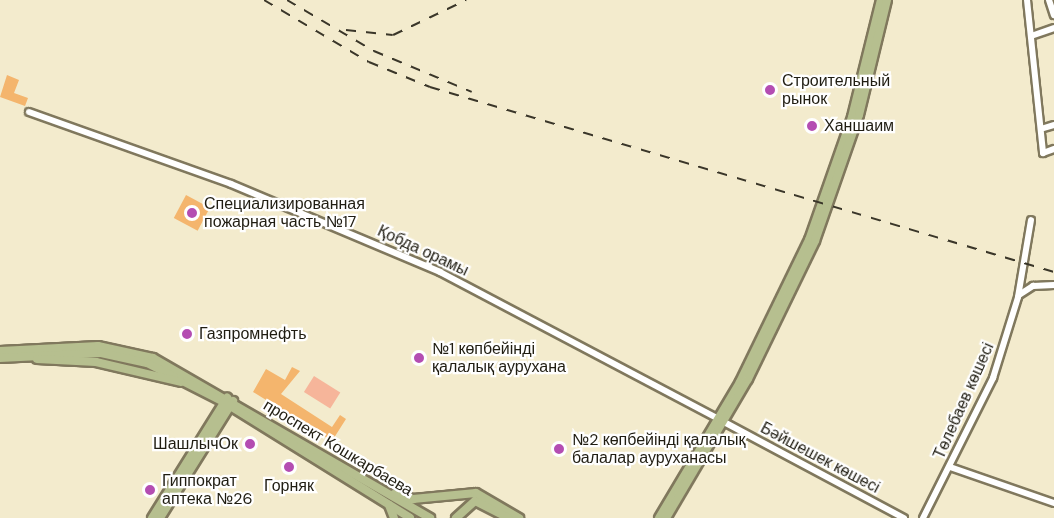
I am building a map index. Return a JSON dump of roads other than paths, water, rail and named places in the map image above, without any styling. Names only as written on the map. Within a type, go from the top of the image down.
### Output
[{"type":"main road","points":[[659,518],[722,420],[790,283],[828,192],[880,0]]},
{"type":"main road","points":[[666,518],[794,288],[834,193],[887,0]]},
{"type":"main road","points":[[0,351],[121,349],[153,358],[229,401],[410,518]]},
{"type":"main road","points":[[0,358],[121,356],[229,401]]},
{"type":"main road","points":[[152,518],[229,401]]},
{"type":"main road","points":[[160,518],[229,401]]},
{"type":"main road","name":"проспект Кошкарбаева","points":[[229,401],[430,518]]},
{"type":"main road","points":[[385,491],[413,499],[476,493],[519,518]]},
{"type":"main road","points":[[456,518],[475,501],[508,518]]},
{"type":"main road","points":[[389,505],[394,518]]},
{"type":"street","points":[[1027,0],[1034,35],[1044,128],[1043,153],[1054,149]]},
{"type":"street","points":[[1049,0],[1054,15]]},
{"type":"street","points":[[1034,35],[1054,28]]},
{"type":"street","name":"Қобда орамы","points":[[29,112],[231,184],[440,272],[722,420]]},
{"type":"street","points":[[1044,128],[1054,125]]},
{"type":"street","name":"Төлебаев көшесі","points":[[923,518],[993,378],[1018,297],[1031,220]]},
{"type":"street","points":[[1018,297],[1033,286],[1054,285]]},
{"type":"street","name":"Бәйшешек көшесі","points":[[722,420],[904,518]]},
{"type":"street","points":[[950,467],[1054,503]]},
{"type":"railway","points":[[264,0],[369,62],[430,87],[1054,272]]},
{"type":"railway","points":[[287,0],[374,51],[472,92]]},
{"type":"railway","points":[[346,30],[393,35],[466,0]]},
{"type":"place","name":"Строительный рынок","points":[[770,90]]},
{"type":"place","name":"Ханшаим","points":[[812,126]]},
{"type":"place","name":"Специализированная пожарная часть №17","points":[[192,213]]},
{"type":"place","name":"Газпромнефть","points":[[187,334]]},
{"type":"place","name":"№1 көпбейінді қалалық аурухана","points":[[419,358]]},
{"type":"place","name":"ШашлычОк","points":[[250,444]]},
{"type":"place","name":"№2 көпбейінді қалалық балалар ауруханасы","points":[[559,449]]},
{"type":"place","name":"Горняк","points":[[289,467]]},
{"type":"place","name":"Гиппократ аптека №26","points":[[150,490]]}]
